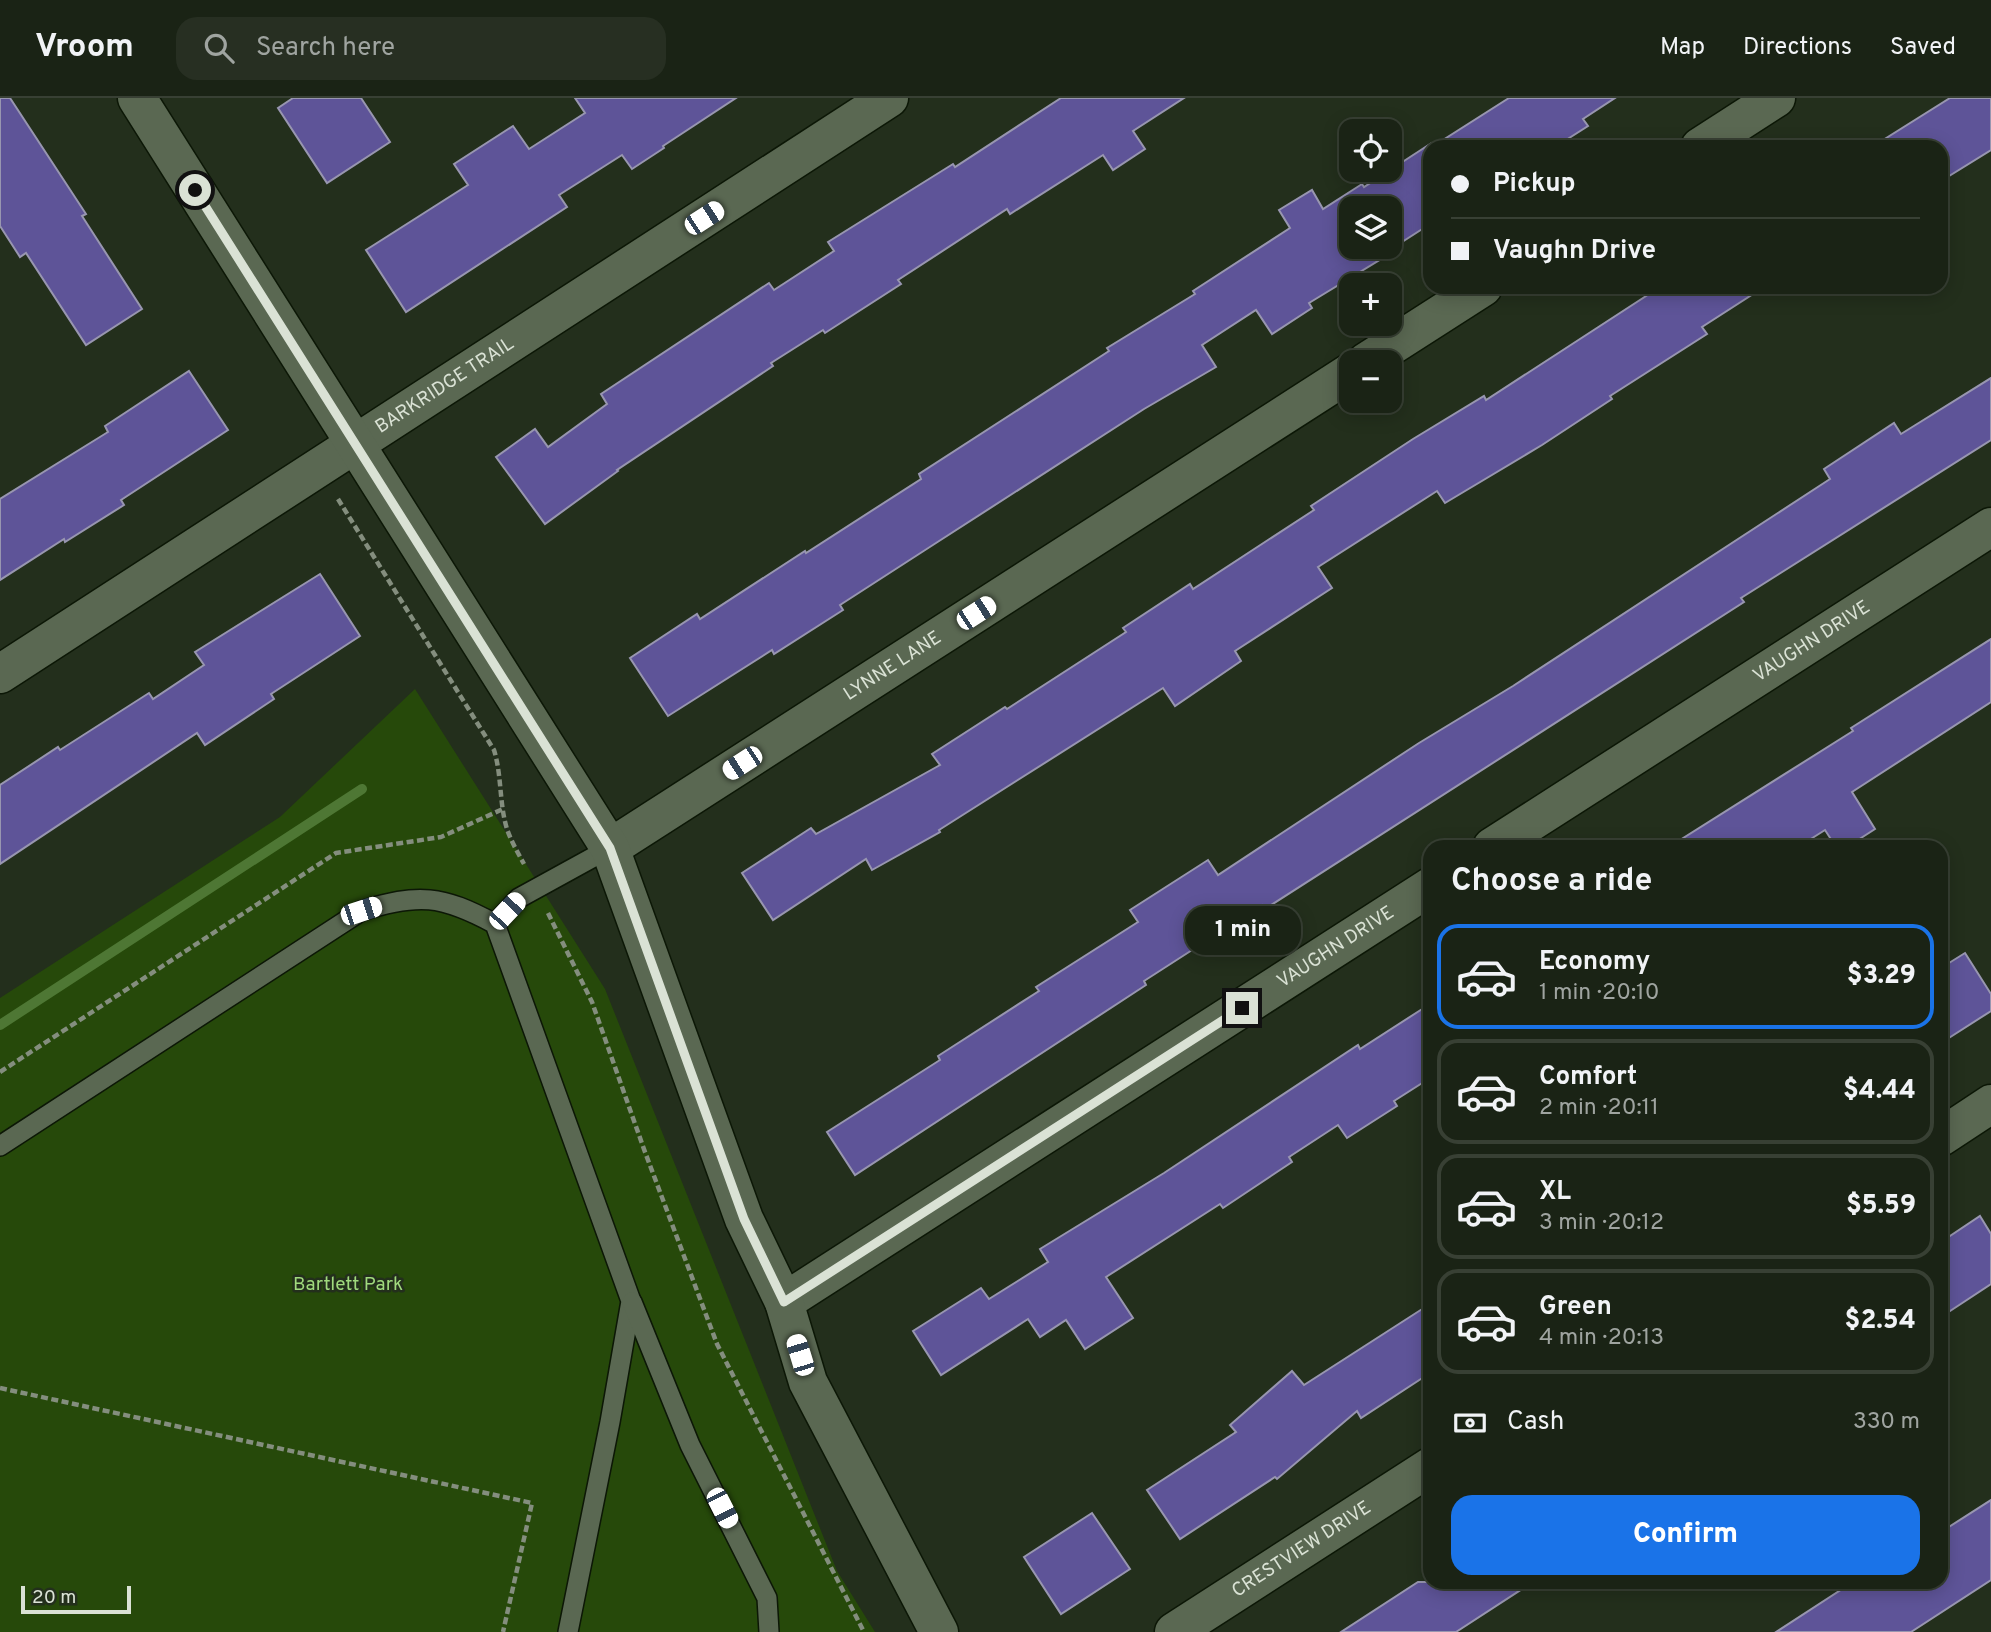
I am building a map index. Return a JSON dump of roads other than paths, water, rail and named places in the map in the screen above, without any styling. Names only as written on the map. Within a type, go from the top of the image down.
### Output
[{"type":"street","points":[[137,98],[610,848],[744,1219],[784,1302],[808,1382],[939,1632]]},
{"type":"street","name":"BARKRIDGE TRAIL","points":[[0,674],[889,98]]},
{"type":"street","points":[[1711,140],[1776,98]]},
{"type":"street","points":[[1385,350],[1472,294]]},
{"type":"street","name":"LYNNE LANE","points":[[610,848],[1339,380]]},
{"type":"street","name":"VAUGHN DRIVE","points":[[1503,840],[1991,527]]},
{"type":"street","name":"VAUGHN DRIVE","points":[[784,1302],[1423,891]]},
{"type":"street","points":[[1948,1132],[1991,1104]]},
{"type":"street","name":"CRESTVIEW DRIVE","points":[[1174,1632],[1423,1472]]},
{"type":"lane","points":[[495,924],[519,898],[610,848]]},
{"type":"lane","points":[[0,1146],[361,911],[395,900],[430,899],[464,907],[495,924],[631,1301],[690,1445],[766,1598],[769,1632]]},
{"type":"lane","points":[[568,1632],[605,1451],[631,1301]]},
{"type":"waterway","points":[[0,1025],[362,789]]},
{"type":"park label","name":"Bartlett Park","points":[[348,1285]]}]
